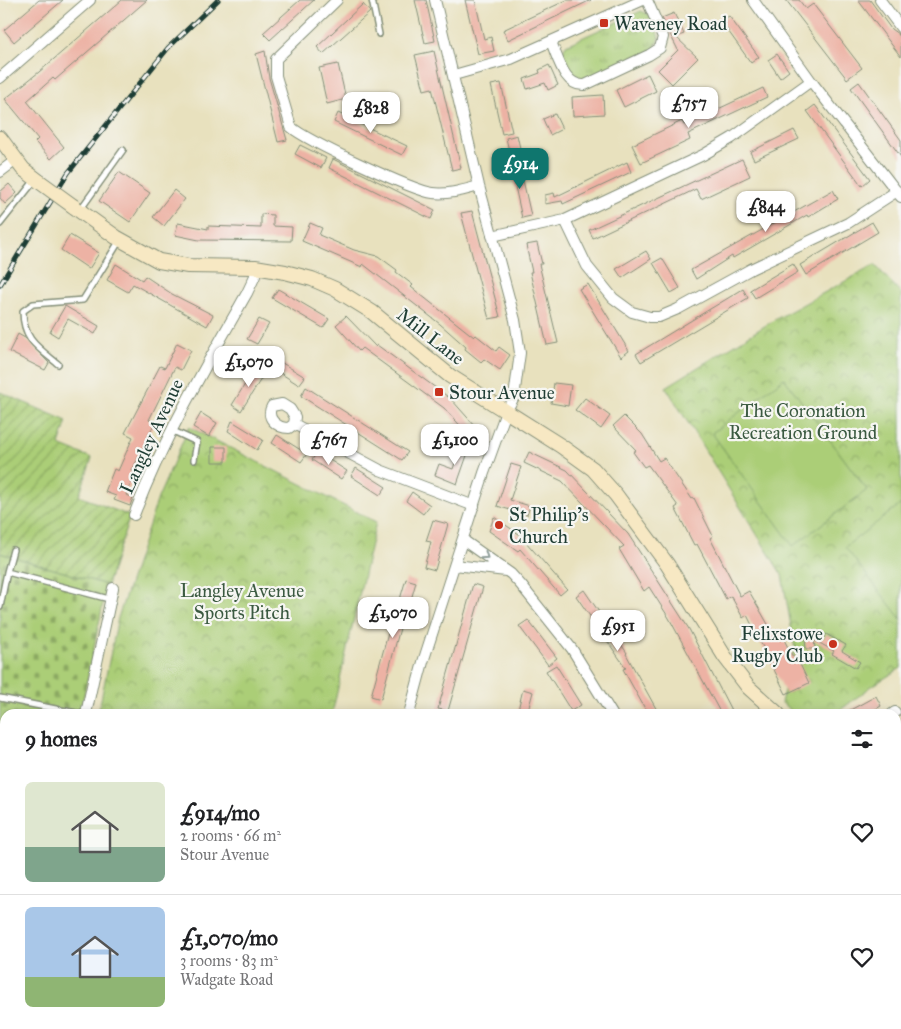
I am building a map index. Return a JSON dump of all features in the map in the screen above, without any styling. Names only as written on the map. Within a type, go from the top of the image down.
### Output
[{"type":"street","points":[[0,78],[90,0]]},
{"type":"street","points":[[337,0],[276,59],[276,76],[291,127],[331,149],[426,192],[440,194],[479,186]]},
{"type":"street","points":[[410,709],[423,662],[474,506],[506,412],[514,396],[520,342],[479,186],[435,0]]},
{"type":"street","points":[[454,75],[510,59],[645,0],[663,37],[660,48],[649,56],[585,85],[575,84],[569,79],[552,42]]},
{"type":"street","points":[[565,220],[588,266],[613,298],[642,316],[659,317],[678,310],[751,269],[848,223],[899,194],[811,82],[753,0]]},
{"type":"street","points":[[880,0],[901,28]]},
{"type":"street","points":[[492,236],[565,220],[703,155],[732,138],[811,82]]},
{"type":"street","name":"Mill Lane","points":[[0,138],[16,160],[37,181],[149,257],[169,263],[194,266],[255,268],[303,276],[346,295],[372,312],[443,370],[561,446],[593,469],[616,495],[667,564],[725,657],[748,687],[772,709]]},
{"type":"street","points":[[0,172],[16,160]]},
{"type":"street","name":"Langley Avenue","points":[[134,515],[185,401],[247,293],[255,276],[255,268]]},
{"type":"street","points":[[294,424],[375,468],[474,506]]},
{"type":"street","points":[[463,540],[507,572],[521,585],[561,634],[609,709]]},
{"type":"street","points":[[455,565],[507,572]]},
{"type":"street","points":[[87,709],[111,594]]},
{"type":"lane","points":[[372,0],[379,34]]},
{"type":"lane","points":[[77,208],[123,150]]},
{"type":"lane","points":[[0,224],[37,181]]},
{"type":"lane","points":[[58,364],[38,348],[26,335],[23,311],[33,304],[83,300],[120,239]]},
{"type":"lane","points":[[171,430],[197,442],[194,460]]},
{"type":"lane","points":[[0,606],[13,550]]},
{"type":"lane","points":[[7,572],[111,594]]},
{"type":"lane","points":[[0,698],[56,709]]},
{"type":"green space","points":[[641,11],[650,15],[659,37],[655,49],[588,79],[578,78],[571,72],[561,54],[566,45]]},
{"type":"green space","name":"The Coronation Recreation Ground","points":[[875,265],[901,293],[901,668],[872,686],[842,709],[789,709],[781,702],[795,649],[782,575],[666,387],[776,319]]},
{"type":"green space","points":[[784,378],[867,490],[793,546],[712,433]]},
{"type":"green space","points":[[0,392],[67,421],[59,445],[92,458],[79,496],[130,516],[107,585],[0,553]]},
{"type":"green space","name":"Langley Avenue Sports Pitch","points":[[189,427],[376,522],[333,709],[99,709],[118,618],[158,498]]},
{"type":"green space","points":[[901,504],[901,619],[845,547]]},
{"type":"green space","points":[[0,553],[107,585],[81,709],[0,709]]},
{"type":"building","points":[[39,0],[63,0],[14,42],[4,30]]},
{"type":"building","points":[[122,0],[147,0],[55,80],[53,78],[27,101],[64,147],[51,159],[35,142],[38,139],[5,99]]},
{"type":"building","points":[[300,0],[314,0],[270,40],[263,33]]},
{"type":"building","points":[[415,0],[426,0],[435,41],[425,43]]},
{"type":"building","points":[[465,0],[475,0],[484,39],[491,37],[494,51],[478,54]]},
{"type":"building","points":[[567,0],[591,0],[508,40],[503,30]]},
{"type":"building","points":[[786,0],[799,0],[806,9],[813,4],[862,68],[847,79]]},
{"type":"building","points":[[858,0],[870,0],[891,29],[898,34],[901,38],[901,57]]},
{"type":"building","points":[[363,4],[370,12],[323,54],[317,47]]},
{"type":"building","points":[[674,13],[684,34],[676,37],[698,58],[672,84],[658,70],[678,50],[662,18]]},
{"type":"building","points":[[729,16],[759,57],[751,63],[721,21]]},
{"type":"building","points":[[265,51],[269,78],[287,140],[278,142],[256,54]]},
{"type":"building","points":[[434,51],[461,168],[452,170],[432,88],[424,90],[415,55]]},
{"type":"building","points":[[777,54],[789,71],[780,78],[768,60]]},
{"type":"building","points":[[338,64],[346,99],[327,104],[319,68]]},
{"type":"building","points":[[549,65],[558,85],[548,90],[545,83],[527,89],[524,79],[540,73],[539,70]]},
{"type":"building","points":[[648,74],[656,91],[624,107],[616,90]]},
{"type":"building","points":[[859,82],[901,140],[901,157],[851,88]]},
{"type":"building","points":[[501,83],[512,132],[502,134],[491,85]]},
{"type":"building","points":[[763,88],[767,97],[688,134],[690,140],[641,163],[632,145],[682,121],[684,125]]},
{"type":"building","points":[[603,95],[604,114],[573,116],[572,97]]},
{"type":"building","points":[[815,105],[870,179],[862,186],[807,111]]},
{"type":"building","points":[[338,113],[407,146],[402,155],[334,122]]},
{"type":"building","points":[[555,114],[562,129],[550,135],[543,119]]},
{"type":"building","points":[[794,130],[799,139],[754,160],[750,152]]},
{"type":"building","points":[[517,135],[522,157],[511,160],[506,138]]},
{"type":"building","points":[[300,145],[326,158],[321,168],[295,154]]},
{"type":"building","points":[[333,159],[435,210],[431,219],[329,168]]},
{"type":"building","points":[[742,159],[750,176],[701,199],[696,189],[593,238],[589,230]]},
{"type":"building","points":[[519,162],[531,216],[522,218],[510,164]]},
{"type":"building","points":[[627,162],[631,172],[563,204],[562,201],[545,204],[545,195],[554,193],[555,197]]},
{"type":"building","points":[[119,172],[150,193],[130,222],[99,201]]},
{"type":"building","points":[[9,184],[17,193],[5,204],[0,198],[0,192]]},
{"type":"building","points":[[174,190],[185,199],[164,226],[153,217]]},
{"type":"building","points":[[833,190],[838,199],[733,258],[732,256],[696,279],[691,270]]},
{"type":"building","points":[[472,211],[500,317],[489,319],[461,213]]},
{"type":"building","points":[[261,214],[273,215],[273,226],[292,227],[291,241],[199,240],[175,235],[178,223],[208,229],[208,226],[261,228]]},
{"type":"building","points":[[872,222],[878,232],[806,275],[800,265]]},
{"type":"building","points":[[310,223],[322,228],[319,235],[354,250],[378,256],[413,285],[411,287],[474,337],[476,335],[496,351],[499,347],[510,355],[500,370],[484,359],[481,362],[440,324],[363,264],[362,267],[302,241]]},
{"type":"building","points":[[70,235],[99,253],[89,269],[61,250]]},
{"type":"building","points":[[537,243],[542,264],[539,264],[558,343],[547,345],[530,272],[532,272],[526,245]]},
{"type":"building","points":[[646,251],[651,259],[622,278],[616,269]]},
{"type":"building","points":[[662,258],[680,288],[671,293],[653,263]]},
{"type":"building","points":[[116,264],[142,280],[145,276],[172,294],[213,315],[207,326],[133,284],[128,292],[107,280]]},
{"type":"building","points":[[793,264],[798,272],[755,298],[750,290]]},
{"type":"building","points":[[588,284],[629,351],[621,357],[579,289]]},
{"type":"building","points":[[278,289],[329,319],[323,328],[272,298]]},
{"type":"building","points":[[743,289],[748,298],[641,362],[636,354]]},
{"type":"building","points":[[65,306],[99,326],[95,334],[68,319],[58,337],[50,332]]},
{"type":"building","points":[[346,316],[376,347],[377,345],[451,399],[475,426],[467,433],[444,408],[362,348],[359,351],[336,325]]},
{"type":"building","points":[[259,319],[269,324],[257,344],[247,339]]},
{"type":"building","points":[[18,334],[25,338],[49,363],[45,370],[9,352]]},
{"type":"building","points":[[177,343],[191,350],[181,370],[175,367],[149,420],[155,422],[132,471],[136,472],[126,495],[133,497],[130,506],[114,500],[116,496],[105,492],[114,469],[118,471],[133,437],[125,433],[160,366],[165,368]]},
{"type":"building","points":[[274,358],[305,377],[299,385],[269,366]]},
{"type":"building","points":[[257,365],[266,371],[241,411],[232,405]]},
{"type":"building","points":[[554,383],[571,385],[568,406],[551,403]]},
{"type":"building","points":[[306,387],[408,452],[402,460],[301,396]]},
{"type":"building","points":[[585,398],[610,416],[601,429],[575,410]]},
{"type":"building","points":[[201,413],[217,423],[209,437],[193,427]]},
{"type":"building","points":[[624,416],[642,434],[659,461],[664,458],[692,499],[694,498],[713,536],[710,538],[740,596],[749,591],[773,633],[779,630],[793,657],[796,656],[809,683],[786,694],[747,615],[743,618],[731,596],[726,599],[697,544],[694,545],[675,508],[678,506],[648,465],[644,467],[633,452],[636,450],[613,426]]},
{"type":"building","points":[[232,421],[263,440],[257,450],[228,431]]},
{"type":"building","points":[[277,435],[307,454],[301,462],[272,443]]},
{"type":"building","points":[[462,442],[471,444],[457,484],[435,475],[439,464],[453,469]]},
{"type":"building","points":[[212,447],[226,447],[226,462],[212,462]]},
{"type":"building","points":[[317,452],[347,471],[341,479],[312,460]]},
{"type":"building","points":[[529,452],[567,470],[628,534],[689,629],[730,709],[718,709],[669,618],[649,587],[644,591],[619,549],[624,546],[562,481],[524,463]]},
{"type":"building","points":[[511,464],[521,467],[510,500],[530,506],[527,515],[497,506]]},
{"type":"building","points":[[356,468],[386,487],[380,495],[351,476]]},
{"type":"building","points":[[412,492],[430,505],[423,514],[406,501]]},
{"type":"building","points":[[494,517],[526,539],[525,541],[567,589],[560,595],[520,549],[518,551],[489,531]]},
{"type":"building","points":[[433,520],[448,524],[435,570],[424,567],[431,542],[426,541]]},
{"type":"building","points":[[406,579],[416,582],[409,607],[406,606],[381,699],[371,696],[393,615],[395,616]]},
{"type":"building","points":[[473,584],[483,587],[449,709],[438,709]]},
{"type":"building","points":[[584,590],[627,653],[656,709],[645,709],[623,669],[626,668],[576,596]]},
{"type":"building","points":[[528,620],[557,658],[548,665],[519,626]]},
{"type":"building","points":[[826,634],[846,645],[842,651],[860,662],[856,668],[832,654],[834,651],[814,640],[815,649],[806,649],[805,639],[824,638]]},
{"type":"building","points":[[556,665],[581,705],[574,709],[570,709],[546,671]]},
{"type":"building","points":[[523,689],[533,692],[528,709],[518,709]]},
{"type":"building","points":[[876,696],[881,706],[876,709],[852,709]]},
{"type":"railway","points":[[0,285],[68,173],[168,48],[218,0]]},
{"type":"place","name":"Waveney Road","points":[[604,23]]},
{"type":"place","name":"Stour Avenue","points":[[439,392]]},
{"type":"place","name":"St Philip's Church","points":[[499,525]]},
{"type":"place","name":"Felixstowe Rugby Club","points":[[833,644]]}]
